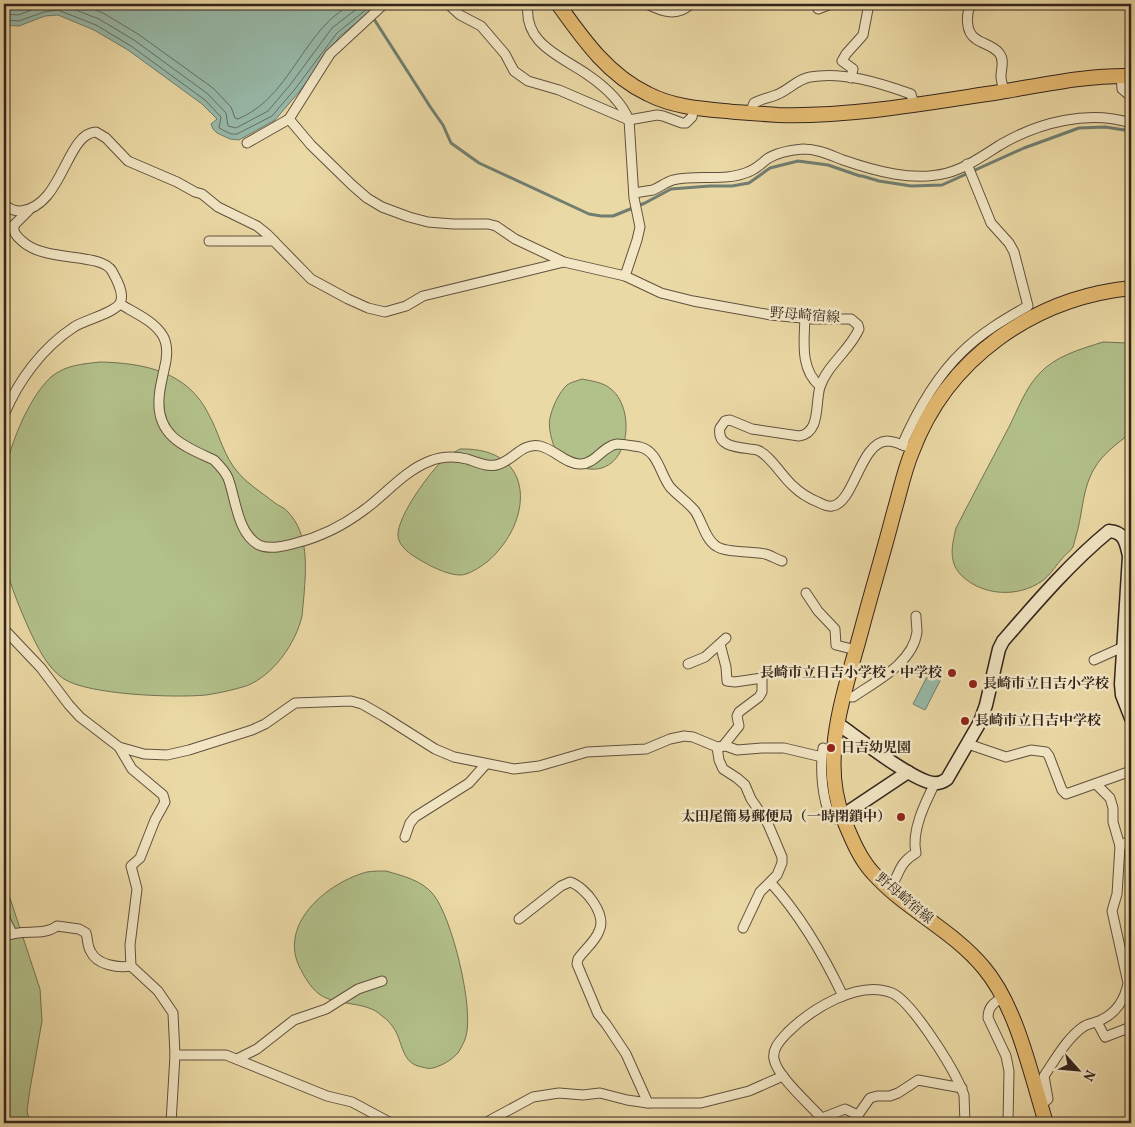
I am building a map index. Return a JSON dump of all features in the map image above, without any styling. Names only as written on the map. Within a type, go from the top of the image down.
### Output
[{"type":"main road","points":[[558,4],[600,60],[623,79],[660,100],[694,108],[778,115],[844,112],[914,105],[1091,78],[1126,76]]},
{"type":"main road","name":"野母崎宿線","points":[[1046,1123],[1012,1017],[992,978],[975,958],[944,931],[889,889],[872,872],[856,849],[842,816],[837,798],[833,753],[844,696],[907,447],[955,378],[978,354],[1003,334],[1057,305],[1087,296],[1131,288]]},
{"type":"street","points":[[247,143],[288,119],[330,54],[384,4]]},
{"type":"street","points":[[448,4],[460,15],[481,26],[505,54],[514,71],[528,81],[559,90],[629,120],[657,115],[686,123],[692,117],[694,108]]},
{"type":"street","points":[[528,4],[529,25],[537,39],[558,58],[588,75],[611,94],[625,110],[629,120],[634,196],[640,227],[638,240],[625,276]]},
{"type":"street","points":[[647,4],[660,10],[679,12],[692,4]]},
{"type":"street","points":[[818,9],[831,4]]},
{"type":"street","points":[[851,78],[854,69],[842,61],[864,35],[869,4]]},
{"type":"street","points":[[971,4],[967,11],[970,32],[974,39],[999,53],[1002,58],[1003,68],[1001,76],[1004,91]]},
{"type":"street","points":[[750,113],[754,103],[767,97],[776,96],[808,77],[842,76],[912,94],[914,105]]},
{"type":"street","points":[[1126,76],[1122,89],[1131,98]]},
{"type":"street","points":[[634,196],[673,180],[743,174],[768,158],[804,149],[822,151],[866,167],[900,175],[920,176],[947,173],[1032,130],[1093,117],[1116,118],[1131,123]]},
{"type":"street","points":[[288,119],[352,186],[382,207],[428,222],[488,224],[496,226],[515,239],[564,262]]},
{"type":"street","points":[[4,204],[10,210],[18,211],[35,207],[49,194],[80,142],[87,134],[96,132],[106,138],[128,161],[202,194],[218,207],[257,226],[311,279],[368,308],[385,312],[406,306],[424,296],[564,262]]},
{"type":"street","points":[[907,447],[914,419],[932,387],[962,352],[984,333],[1028,306],[1014,252],[1009,243],[991,222],[968,164]]},
{"type":"street","points":[[4,415],[10,399],[30,368],[54,343],[73,328],[114,309],[120,304],[122,298],[120,286],[108,266],[94,260],[58,256],[34,250],[16,235],[14,225],[29,209]]},
{"type":"street","points":[[209,241],[274,241]]},
{"type":"street","name":"野母崎宿線","points":[[564,262],[625,276],[661,293],[730,309],[805,318],[852,319],[858,324],[859,329],[854,339],[841,354],[820,386],[812,428],[805,435],[792,436],[760,431],[728,420],[720,428],[721,438],[729,445],[762,452],[799,492],[825,505],[833,506],[844,498],[873,448],[884,441],[907,447]]},
{"type":"street","points":[[120,304],[154,326],[166,344],[166,365],[158,399],[160,418],[163,425],[175,439],[217,463],[227,477],[237,511],[246,532],[252,539],[263,546],[270,548],[289,545],[329,531],[363,511],[409,471],[439,458],[451,456],[495,466],[526,447],[533,445],[551,450],[580,465],[589,462],[603,451],[617,444],[641,447],[651,453],[666,482],[694,511],[716,547],[725,550],[766,554],[782,561]]},
{"type":"street","points":[[805,318],[805,359],[814,382],[820,386]]},
{"type":"street","points":[[889,889],[896,880],[903,862],[916,853],[914,845],[928,796],[935,784],[947,778],[980,722],[1002,641],[1096,541],[1109,530],[1122,535],[1126,542],[1129,556],[1123,647],[1127,666],[1122,695],[1131,718]]},
{"type":"street","points":[[806,593],[818,611],[834,629],[836,645],[856,650]]},
{"type":"street","points":[[844,696],[853,698],[900,664],[914,642],[917,632],[916,616]]},
{"type":"street","points":[[4,629],[41,668],[75,711],[119,747],[132,769],[163,795],[165,802],[155,820],[140,858],[131,866],[137,889],[130,945],[131,966]]},
{"type":"street","points":[[688,664],[705,657],[723,641],[727,681],[735,682],[762,678],[759,697],[737,716],[739,726],[720,747],[719,760],[723,769],[745,785],[752,800],[768,824],[782,856],[782,863],[777,875],[760,892],[743,928]]},
{"type":"street","points":[[1094,660],[1123,647]]},
{"type":"street","points":[[119,747],[144,754],[167,755],[252,730],[265,724],[295,703],[351,701],[362,704],[435,749],[454,757],[514,769],[538,766],[587,752],[646,749],[670,739],[684,736],[737,750],[784,748],[822,758]]},
{"type":"street","points":[[838,724],[908,772],[926,782],[935,784]]},
{"type":"street","points":[[968,744],[1006,757],[1031,750],[1046,752],[1062,790],[1066,794],[1131,771]]},
{"type":"street","points":[[824,748],[822,758],[827,808],[831,818],[836,819],[842,816],[908,772]]},
{"type":"street","points":[[404,837],[415,817],[469,783],[486,764]]},
{"type":"street","points":[[1040,1106],[1048,1099],[1044,1076],[1054,1060],[1070,1040],[1084,1027],[1104,1019],[1117,1008],[1126,993],[1128,983],[1112,911],[1117,894],[1120,846],[1113,822],[1113,808],[1110,798],[1096,784]]},
{"type":"street","points":[[1120,846],[1131,840]]},
{"type":"street","points":[[519,919],[560,886],[570,882],[582,887],[590,896],[601,921],[601,928],[578,959],[577,964],[598,1014],[626,1054],[648,1103]]},
{"type":"street","points":[[771,883],[788,902],[824,959],[843,996]]},
{"type":"street","points":[[4,911],[9,935],[50,931],[57,926],[79,929],[86,933],[88,946],[94,957],[113,966],[131,966],[158,991],[173,1013],[175,1055],[171,1123]]},
{"type":"street","points":[[237,1059],[257,1049],[294,1020],[326,1009],[358,989],[382,981]]},
{"type":"street","points":[[962,1088],[918,1080],[890,1096],[870,1098],[858,1119],[845,1109],[824,1121],[783,1076],[774,1060],[774,1050],[805,1018],[819,1008],[843,996],[878,989],[893,993],[902,999],[914,1012],[962,1088],[965,1123]]},
{"type":"street","points":[[1003,997],[992,1004],[988,1012],[988,1023],[1000,1041],[1006,1056],[1009,1071],[1008,1123]]},
{"type":"street","points":[[1098,1022],[1105,1037],[1131,1027]]},
{"type":"street","points":[[175,1055],[226,1055],[327,1096],[352,1102],[391,1123]]},
{"type":"street","points":[[485,1123],[532,1097],[559,1093],[583,1095],[600,1093],[648,1103],[702,1103],[749,1091],[783,1076]]},
{"type":"green space","points":[[1103,342],[1127,343],[1131,345],[1131,433],[1108,452],[1093,470],[1085,491],[1073,547],[1047,576],[1032,586],[1011,592],[990,591],[979,587],[961,575],[954,564],[952,547],[956,528],[1022,399],[1034,380],[1045,368],[1060,358],[1077,350]]},
{"type":"green space","points":[[100,362],[132,365],[163,372],[189,388],[200,400],[209,415],[226,454],[237,472],[252,486],[287,511],[300,530],[305,552],[305,574],[299,626],[289,647],[274,667],[265,675],[246,686],[206,695],[192,696],[133,694],[92,689],[64,679],[52,669],[29,629],[10,581],[4,545],[3,495],[9,456],[20,426],[42,386],[62,370],[81,364]]},
{"type":"green space","points":[[582,379],[601,383],[611,389],[620,400],[625,413],[626,428],[621,451],[611,463],[599,469],[583,468],[563,461],[557,453],[551,435],[549,423],[554,405],[567,385]]},
{"type":"green space","points":[[460,449],[485,452],[503,460],[515,473],[520,490],[519,508],[513,527],[502,546],[487,562],[463,575],[441,571],[416,558],[402,546],[398,536],[403,517],[415,495],[444,459]]},
{"type":"green space","points":[[386,871],[417,882],[433,894],[447,922],[460,963],[467,1005],[468,1023],[466,1036],[458,1053],[440,1066],[433,1068],[422,1067],[410,1062],[404,1053],[394,1028],[375,1011],[360,1005],[334,1001],[319,994],[303,974],[295,950],[296,934],[311,906],[338,885],[352,877],[367,872]]},
{"type":"green space","points":[[4,880],[40,989],[42,1021],[27,1111],[30,1123],[4,1123]]},
{"type":"water","points":[[4,4],[379,4],[340,36],[299,92],[275,120],[239,140],[230,139],[217,133],[211,124],[217,119],[202,104],[128,50],[94,30],[58,15],[45,16],[19,26],[4,25]]},
{"type":"water","points":[[929,673],[941,679],[925,710],[913,704]]},
{"type":"waterway","points":[[372,16],[443,125],[451,143],[479,163],[589,214],[601,216],[613,216],[645,203],[671,189],[732,186],[749,183],[770,168],[798,161],[828,165],[879,181],[911,186],[942,185],[1024,148],[1079,128],[1105,127],[1131,131]]},
{"type":"place","name":"長崎市立日吉小学校・中学校","points":[[952,673]]},
{"type":"place","name":"長崎市立日吉小学校","points":[[973,684]]},
{"type":"place","name":"長崎市立日吉中学校","points":[[965,721]]},
{"type":"place","name":"日吉幼児園","points":[[831,748]]},
{"type":"place","name":"太田尾簡易郵便局（一時閉鎖中）","points":[[901,817]]}]
